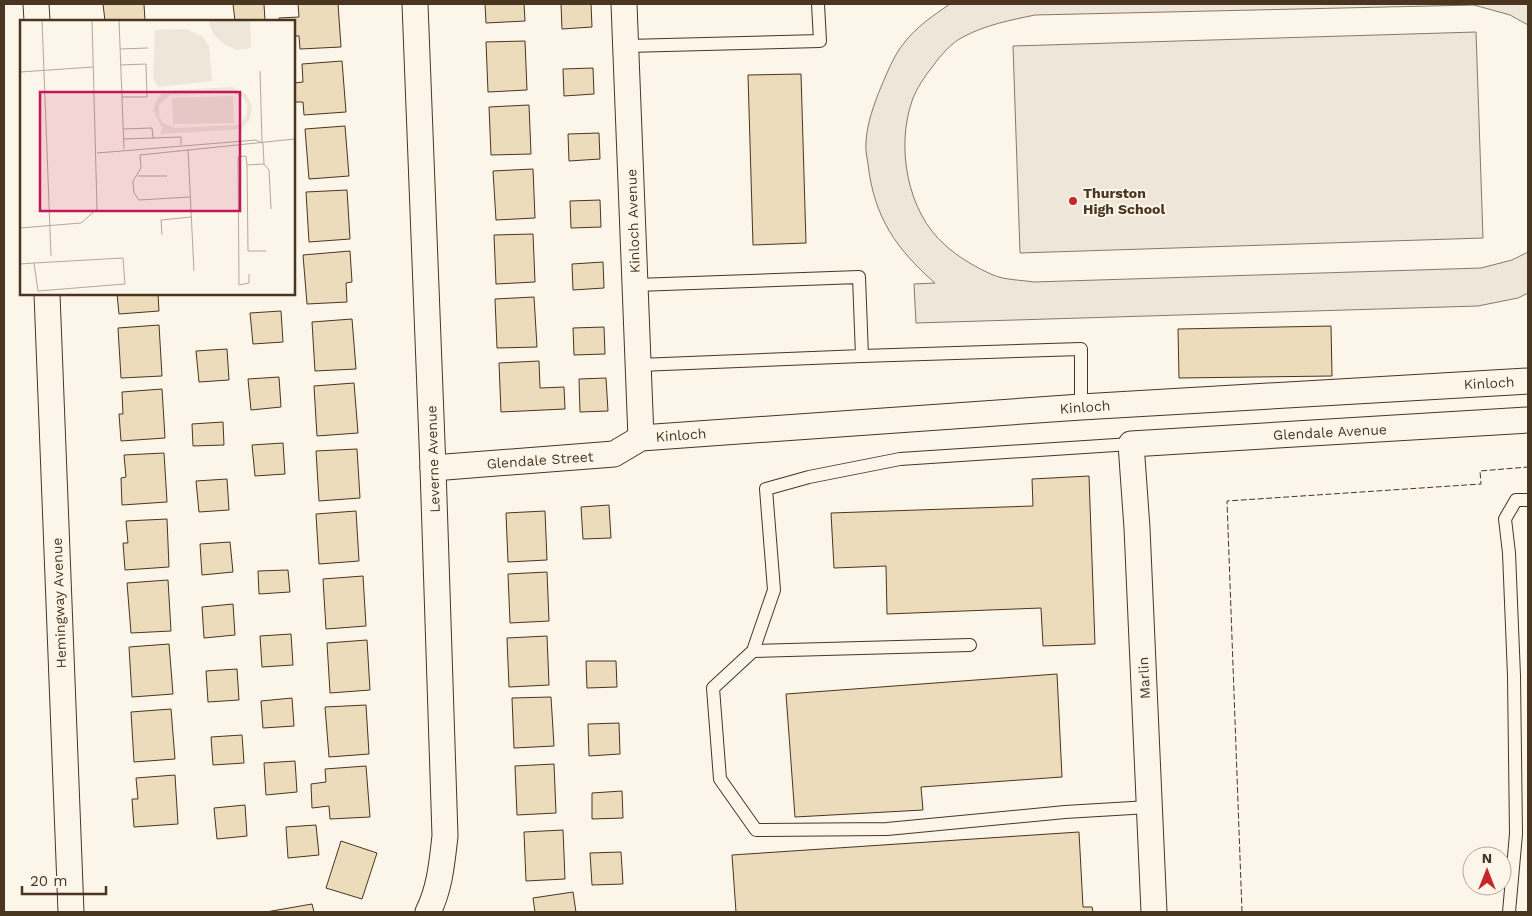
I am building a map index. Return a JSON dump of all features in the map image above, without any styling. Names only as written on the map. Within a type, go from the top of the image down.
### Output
[{"type":"street","points":[[36,4],[37,20]]},
{"type":"street","name":"Leverne Avenue","points":[[415,4],[445,836],[440,874],[433,903],[428,912]]},
{"type":"street","name":"Kinloch Avenue","points":[[624,4],[642,438]]},
{"type":"street","name":"Hemingway Avenue","points":[[48,295],[71,912]]},
{"type":"street","name":"Kinloch","points":[[642,438],[1081,407],[1528,380]]},
{"type":"street","name":"Glendale Avenue","points":[[1131,444],[1528,420]]},
{"type":"street","name":"Glendale Street","points":[[433,468],[614,454],[642,438]]},
{"type":"street","name":"Marlin","points":[[1131,444],[1137,528],[1154,912]]},
{"type":"lane","points":[[626,46],[820,41],[818,4]]},
{"type":"lane","points":[[636,285],[859,277],[862,356]]},
{"type":"lane","points":[[639,365],[1081,349],[1081,407]]},
{"type":"lane","points":[[1131,444],[900,459],[808,477],[766,490],[774,590],[753,651],[713,688],[720,779],[756,830],[887,829],[1065,812],[1149,807]]},
{"type":"lane","points":[[1509,912],[1516,834],[1514,686],[1509,553],[1505,519],[1516,500],[1528,500]]},
{"type":"lane","points":[[753,651],[970,645]]},
{"type":"shaded area","points":[[950,4],[1528,4],[1528,25],[1510,15],[1474,5],[1035,15],[1017,19],[971,33],[954,43],[939,58],[921,83],[912,101],[907,119],[905,158],[908,178],[914,197],[932,231],[945,245],[974,266],[1003,278],[1034,282],[1481,268],[1512,260],[1528,252],[1528,293],[1518,298],[1478,306],[916,323],[914,284],[935,283],[909,258],[889,231],[882,216],[871,183],[866,150],[867,135],[869,121],[876,100],[897,53],[914,32]]},
{"type":"shaded area","points":[[1476,32],[1483,238],[1020,253],[1013,46]]},
{"type":"building","points":[[103,4],[144,4],[145,20],[105,20]]},
{"type":"building","points":[[233,4],[264,4],[265,20],[235,20]]},
{"type":"building","points":[[298,4],[338,4],[341,47],[300,49],[299,36],[295,36],[295,20],[280,20],[279,18],[299,17]]},
{"type":"building","points":[[485,4],[524,4],[525,21],[486,23]]},
{"type":"building","points":[[561,4],[591,4],[592,27],[562,29]]},
{"type":"building","points":[[525,41],[527,90],[488,92],[486,42]]},
{"type":"building","points":[[342,61],[346,112],[304,115],[303,102],[295,102],[295,83],[303,82],[302,64]]},
{"type":"building","points":[[593,68],[594,94],[564,96],[563,69]]},
{"type":"building","points":[[801,74],[806,243],[753,245],[748,75]]},
{"type":"building","points":[[529,105],[531,154],[491,155],[489,107]]},
{"type":"building","points":[[345,126],[349,176],[309,179],[305,129]]},
{"type":"building","points":[[599,133],[600,159],[569,161],[568,134]]},
{"type":"building","points":[[533,169],[535,218],[496,220],[493,171]]},
{"type":"building","points":[[347,190],[350,239],[309,242],[306,192]]},
{"type":"building","points":[[600,200],[601,227],[571,228],[570,201]]},
{"type":"building","points":[[533,234],[535,282],[496,284],[494,235]]},
{"type":"building","points":[[350,251],[352,282],[346,283],[347,302],[307,304],[303,255]]},
{"type":"building","points":[[603,262],[604,288],[573,290],[572,264]]},
{"type":"building","points":[[117,295],[158,295],[159,311],[119,314]]},
{"type":"building","points":[[534,297],[537,347],[497,348],[495,299]]},
{"type":"building","points":[[281,311],[283,342],[253,344],[250,313]]},
{"type":"building","points":[[352,319],[356,369],[315,371],[312,322]]},
{"type":"building","points":[[159,325],[162,376],[121,378],[118,328]]},
{"type":"building","points":[[1331,326],[1332,376],[1179,378],[1178,329]]},
{"type":"building","points":[[604,327],[605,354],[574,355],[573,328]]},
{"type":"building","points":[[227,349],[229,380],[199,382],[196,351]]},
{"type":"building","points":[[539,361],[540,388],[564,387],[565,409],[501,412],[499,363]]},
{"type":"building","points":[[279,377],[281,407],[251,410],[248,379]]},
{"type":"building","points":[[606,378],[608,411],[580,412],[579,379]]},
{"type":"building","points":[[354,383],[358,433],[317,436],[314,386]]},
{"type":"building","points":[[162,389],[165,438],[121,441],[119,414],[123,414],[122,392]]},
{"type":"building","points":[[223,422],[224,445],[193,446],[192,424]]},
{"type":"building","points":[[283,443],[285,474],[255,476],[252,445]]},
{"type":"building","points":[[357,449],[360,498],[319,501],[316,451]]},
{"type":"building","points":[[164,453],[167,502],[122,505],[121,478],[126,477],[124,455]]},
{"type":"building","points":[[1089,476],[1095,644],[1043,646],[1041,608],[887,614],[886,566],[834,568],[831,513],[1033,506],[1032,479]]},
{"type":"building","points":[[227,479],[229,510],[199,512],[196,481]]},
{"type":"building","points":[[609,505],[611,538],[583,539],[581,507]]},
{"type":"building","points":[[356,511],[359,561],[319,564],[316,514]]},
{"type":"building","points":[[545,511],[547,560],[508,562],[506,513]]},
{"type":"building","points":[[167,519],[169,567],[125,570],[123,543],[128,543],[126,521]]},
{"type":"building","points":[[230,542],[233,572],[202,575],[200,544]]},
{"type":"building","points":[[288,570],[290,592],[259,594],[258,571]]},
{"type":"building","points":[[547,572],[549,621],[510,623],[508,574]]},
{"type":"building","points":[[363,576],[366,626],[326,629],[323,579]]},
{"type":"building","points":[[168,580],[171,631],[131,633],[127,583]]},
{"type":"building","points":[[233,604],[235,635],[204,638],[202,607]]},
{"type":"building","points":[[291,634],[293,665],[262,667],[260,636]]},
{"type":"building","points":[[547,636],[549,685],[509,687],[507,638]]},
{"type":"building","points":[[367,640],[370,690],[330,693],[327,643]]},
{"type":"building","points":[[169,644],[173,694],[132,697],[129,647]]},
{"type":"building","points":[[586,661],[616,661],[617,687],[587,688]]},
{"type":"building","points":[[237,669],[239,700],[208,702],[206,671]]},
{"type":"building","points":[[1057,674],[1062,777],[921,787],[923,810],[795,817],[786,694]]},
{"type":"building","points":[[551,697],[554,746],[514,748],[512,698]]},
{"type":"building","points":[[292,698],[294,726],[263,728],[261,701]]},
{"type":"building","points":[[366,705],[369,754],[329,757],[325,707]]},
{"type":"building","points":[[171,709],[175,759],[134,762],[131,712]]},
{"type":"building","points":[[619,723],[620,754],[589,756],[588,724]]},
{"type":"building","points":[[242,735],[244,763],[213,765],[211,737]]},
{"type":"building","points":[[295,761],[297,792],[266,795],[264,763]]},
{"type":"building","points":[[554,764],[556,813],[517,815],[515,766]]},
{"type":"building","points":[[366,766],[370,817],[330,819],[329,806],[312,808],[311,784],[326,782],[325,769]]},
{"type":"building","points":[[175,775],[178,824],[134,827],[132,799],[138,799],[136,778]]},
{"type":"building","points":[[622,791],[623,818],[592,819],[592,793]]},
{"type":"building","points":[[245,805],[247,836],[217,839],[214,808]]},
{"type":"building","points":[[316,825],[319,855],[288,858],[286,827]]},
{"type":"building","points":[[563,830],[565,879],[526,881],[524,832]]},
{"type":"building","points":[[1079,832],[1083,907],[1092,907],[1093,912],[736,912],[732,855]]},
{"type":"building","points":[[341,841],[377,853],[362,899],[326,888]]},
{"type":"building","points":[[621,852],[623,884],[592,885],[590,853]]},
{"type":"building","points":[[573,892],[576,912],[535,912],[533,898]]},
{"type":"building","points":[[312,904],[314,912],[266,912]]},
{"type":"fence","points":[[1242,912],[1227,501],[1481,484],[1480,471],[1528,467]]},
{"type":"place","name":"Thurston High School","points":[[1073,201]]}]
